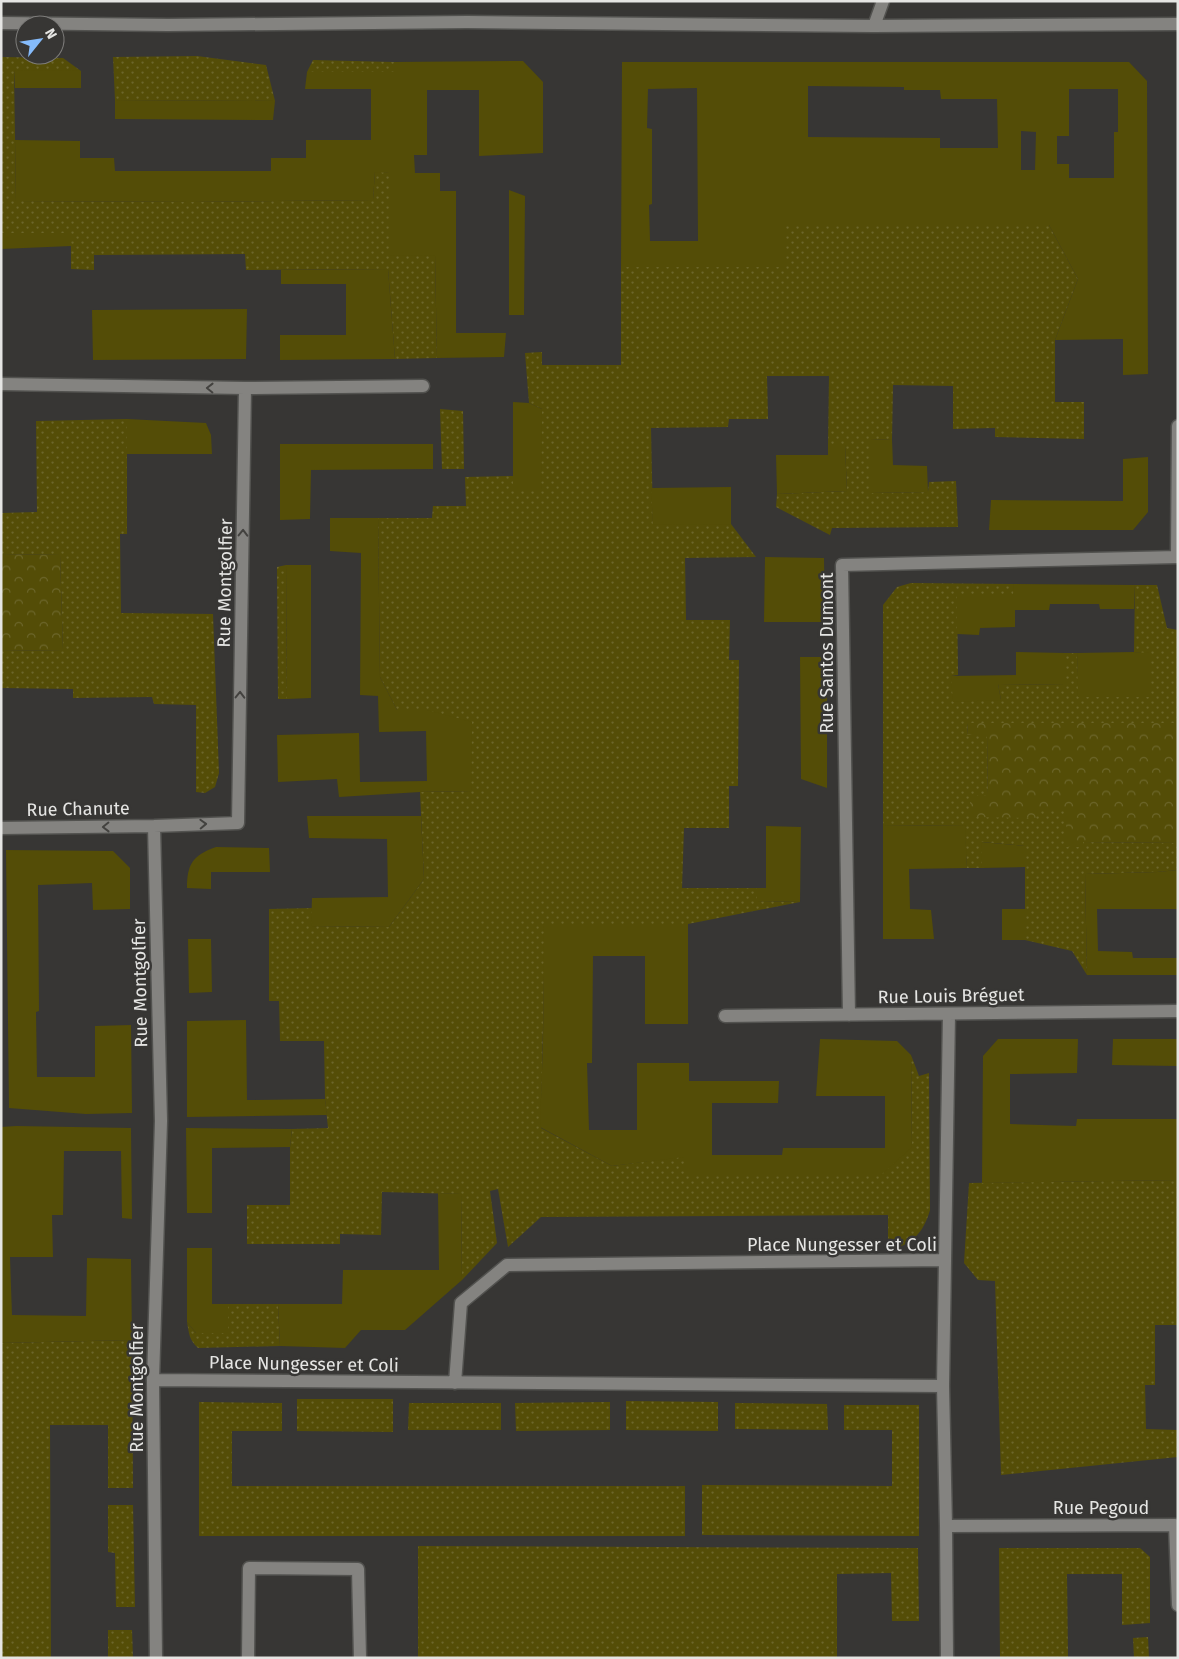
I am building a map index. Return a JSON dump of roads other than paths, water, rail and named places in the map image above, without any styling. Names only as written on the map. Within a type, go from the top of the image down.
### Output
[{"type":"street","points":[[874,26],[884,1]]},
{"type":"street","points":[[1,23],[168,25],[467,22],[874,26],[1178,24]]},
{"type":"street","points":[[1,384],[245,388],[423,386]]},
{"type":"street","name":"Rue Montgolfier","points":[[156,1658],[153,1380],[161,1121],[154,826],[238,823],[245,388]]},
{"type":"street","points":[[1177,557],[1178,426]]},
{"type":"street","name":"Rue Santos Dumont","points":[[849,1015],[842,565],[1177,557]]},
{"type":"street","name":"Rue Chanute","points":[[1,828],[154,826]]},
{"type":"street","name":"Rue Louis Bréguet","points":[[725,1016],[1178,1011]]},
{"type":"street","points":[[945,1260],[949,1014]]},
{"type":"street","name":"Place Nungesser et Coli","points":[[153,1380],[456,1383],[943,1386],[945,1260],[507,1265],[461,1303],[456,1383]]},
{"type":"street","points":[[943,1386],[947,1658]]},
{"type":"street","name":"Rue Pegoud","points":[[946,1526],[1175,1525],[1178,1605]]},
{"type":"street","points":[[248,1658],[249,1568],[358,1568],[360,1658]]}]
